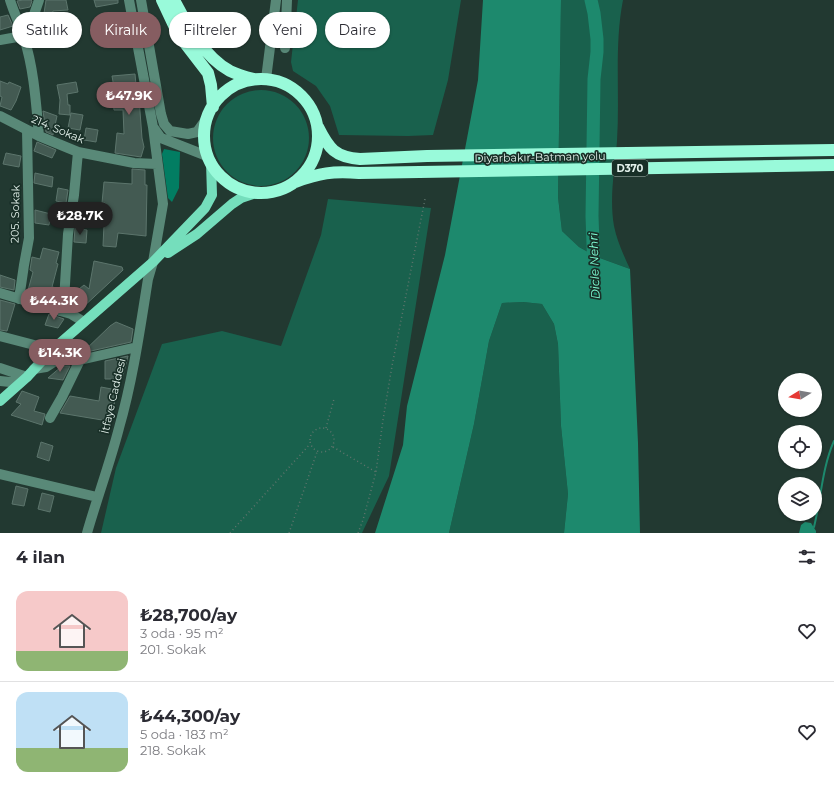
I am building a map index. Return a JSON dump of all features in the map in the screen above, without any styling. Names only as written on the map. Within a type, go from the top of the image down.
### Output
[{"type":"highway","points":[[162,0],[178,34],[208,73],[211,85],[213,107]]},
{"type":"highway","points":[[174,0],[188,27],[216,61],[230,71],[285,84],[301,94],[312,110],[318,127],[318,146],[312,164],[300,179],[285,189],[266,194],[248,192],[231,185],[217,172],[209,159],[204,137],[207,118],[216,101],[230,88],[247,80],[262,79]]},
{"type":"highway","name":"Diyarbakır-Batman yolu","points":[[318,127],[330,148],[349,158],[387,159],[427,156],[834,150]]},
{"type":"highway","name":"Diyarbakır-Batman yolu","points":[[295,182],[324,173],[337,171],[359,173],[834,165]]},
{"type":"main road","points":[[0,401],[24,380],[51,351],[153,262],[205,208],[212,195],[209,159]]},
{"type":"main road","points":[[153,262],[197,234],[232,204],[241,198],[256,193]]},
{"type":"street","points":[[10,0],[14,12]]},
{"type":"street","points":[[35,12],[39,0]]},
{"type":"street","name":"İtfaye Caddesi","points":[[87,533],[119,429],[131,381],[148,279],[153,262],[163,204],[153,127],[129,0]]},
{"type":"street","points":[[141,0],[157,93],[164,124],[170,131],[188,134],[197,132],[207,118]]},
{"type":"street","points":[[262,79],[276,0]]},
{"type":"street","points":[[286,12],[287,0]]},
{"type":"street","points":[[0,40],[12,38]]},
{"type":"street","points":[[26,48],[36,93],[39,136]]},
{"type":"street","name":"214. Sokak","points":[[0,116],[39,136],[78,152],[134,163],[157,164]]},
{"type":"street","points":[[153,127],[161,138],[209,159]]},
{"type":"street","name":"205. Sokak","points":[[19,299],[29,238],[27,130]]},
{"type":"street","points":[[60,311],[64,301],[68,234],[74,195],[78,152]]},
{"type":"street","points":[[0,293],[70,314],[84,322]]},
{"type":"street","points":[[0,336],[51,351]]},
{"type":"street","points":[[34,369],[46,367],[57,360],[80,360],[137,347]]},
{"type":"street","points":[[50,418],[80,360]]},
{"type":"street","points":[[0,368],[24,380]]},
{"type":"street","points":[[0,381],[24,380]]},
{"type":"street","points":[[0,474],[97,497]]},
{"type":"path","points":[[358,533],[376,472],[390,373],[424,199]]},
{"type":"path","points":[[326,428],[334,399]]},
{"type":"path","points":[[326,428],[330,430],[334,436],[335,440],[333,447],[331,450],[324,453],[317,452],[310,444],[310,436],[315,430],[326,428]]},
{"type":"path","points":[[230,533],[310,444]]},
{"type":"path","points":[[333,447],[376,472]]},
{"type":"path","points":[[289,533],[317,452]]},
{"type":"shaded area","points":[[298,0],[461,0],[448,80],[433,135],[339,135],[330,106],[316,86],[293,71],[291,62],[293,48],[317,48],[317,12],[297,12]]},
{"type":"shaded area","points":[[561,0],[623,0],[619,35],[618,123],[612,204],[615,232],[630,269],[597,257],[579,247],[562,231],[558,197]]},
{"type":"shaded area","points":[[261,90],[279,94],[288,98],[295,104],[301,111],[305,120],[309,138],[305,156],[301,165],[295,172],[288,178],[279,182],[261,186],[243,182],[234,178],[227,172],[221,165],[217,156],[213,138],[217,120],[221,111],[227,104],[234,98],[243,94]]},
{"type":"shaded area","points":[[164,149],[180,152],[179,188],[172,202],[168,198],[162,154]]},
{"type":"shaded area","points":[[328,199],[431,208],[389,476],[362,533],[101,533],[116,468],[162,344],[222,331],[281,346],[321,235]]},
{"type":"shaded area","points":[[523,302],[542,304],[554,324],[558,344],[561,426],[568,494],[564,533],[449,533],[474,424],[489,341],[502,303]]},
{"type":"water","points":[[483,0],[561,0],[558,197],[562,231],[579,247],[597,257],[630,269],[638,443],[640,533],[564,533],[568,494],[561,426],[558,344],[554,324],[542,304],[523,302],[502,303],[489,341],[474,424],[449,533],[375,533],[403,445],[407,406],[445,255],[478,80]]},
{"type":"water","points":[[805,522],[811,523],[816,533],[799,533],[801,525]]},
{"type":"building","points":[[46,0],[66,0],[68,10],[44,12]]},
{"type":"building","points":[[94,0],[118,0],[118,3],[96,7]]},
{"type":"building","points":[[17,1],[32,1],[30,7],[20,9]]},
{"type":"building","points":[[8,15],[12,26],[0,30],[0,17]]},
{"type":"building","points":[[135,74],[136,85],[138,85],[144,147],[141,157],[115,153],[117,133],[124,134],[123,110],[114,110],[113,100],[116,99],[112,76]]},
{"type":"building","points":[[0,81],[8,84],[9,82],[21,87],[11,110],[0,106],[2,97],[0,96]]},
{"type":"building","points":[[76,82],[78,92],[67,94],[68,105],[70,105],[70,115],[59,114],[60,100],[57,85]]},
{"type":"building","points":[[43,111],[57,116],[53,135],[46,132]]},
{"type":"building","points":[[71,113],[83,115],[80,130],[68,128]]},
{"type":"building","points":[[86,128],[98,130],[96,142],[84,140]]},
{"type":"building","points":[[37,142],[56,150],[52,158],[34,151]]},
{"type":"building","points":[[6,153],[21,156],[19,167],[3,164]]},
{"type":"building","points":[[132,169],[145,170],[145,185],[147,185],[146,236],[118,233],[116,247],[103,246],[105,203],[102,203],[104,182],[132,184]]},
{"type":"building","points":[[35,173],[53,177],[52,187],[34,183]]},
{"type":"building","points":[[58,188],[68,190],[66,203],[56,201]]},
{"type":"building","points":[[35,210],[51,214],[49,225],[35,223]]},
{"type":"building","points":[[75,228],[87,230],[86,243],[74,242]]},
{"type":"building","points":[[43,248],[59,252],[56,263],[58,264],[52,287],[57,288],[54,302],[27,294],[33,272],[30,270],[32,257],[40,259]]},
{"type":"building","points":[[94,261],[122,267],[123,270],[81,309],[69,306],[71,299],[75,295],[74,293],[84,285],[89,289]]},
{"type":"building","points":[[0,275],[15,280],[14,290],[0,287]]},
{"type":"building","points":[[0,300],[15,304],[7,331],[0,330]]},
{"type":"building","points":[[49,314],[64,319],[58,328],[45,325]]},
{"type":"building","points":[[116,322],[133,329],[131,342],[82,353],[110,326]]},
{"type":"building","points":[[128,356],[122,379],[105,379],[105,361]]},
{"type":"building","points":[[62,366],[70,366],[63,380],[48,378]]},
{"type":"building","points":[[101,387],[117,390],[114,405],[108,421],[60,413],[70,396],[99,401]]},
{"type":"building","points":[[22,391],[39,397],[34,411],[45,414],[42,425],[11,415],[21,404],[16,402]]},
{"type":"building","points":[[41,442],[53,446],[49,461],[37,457]]},
{"type":"building","points":[[16,486],[28,489],[24,506],[12,504]]},
{"type":"building","points":[[42,493],[54,496],[50,512],[38,509]]},
{"type":"waterway","name":"Dicle Nehri","points":[[591,0],[597,39],[594,79],[592,216],[594,271]]},
{"type":"waterway","points":[[814,527],[824,473],[834,441]]}]
